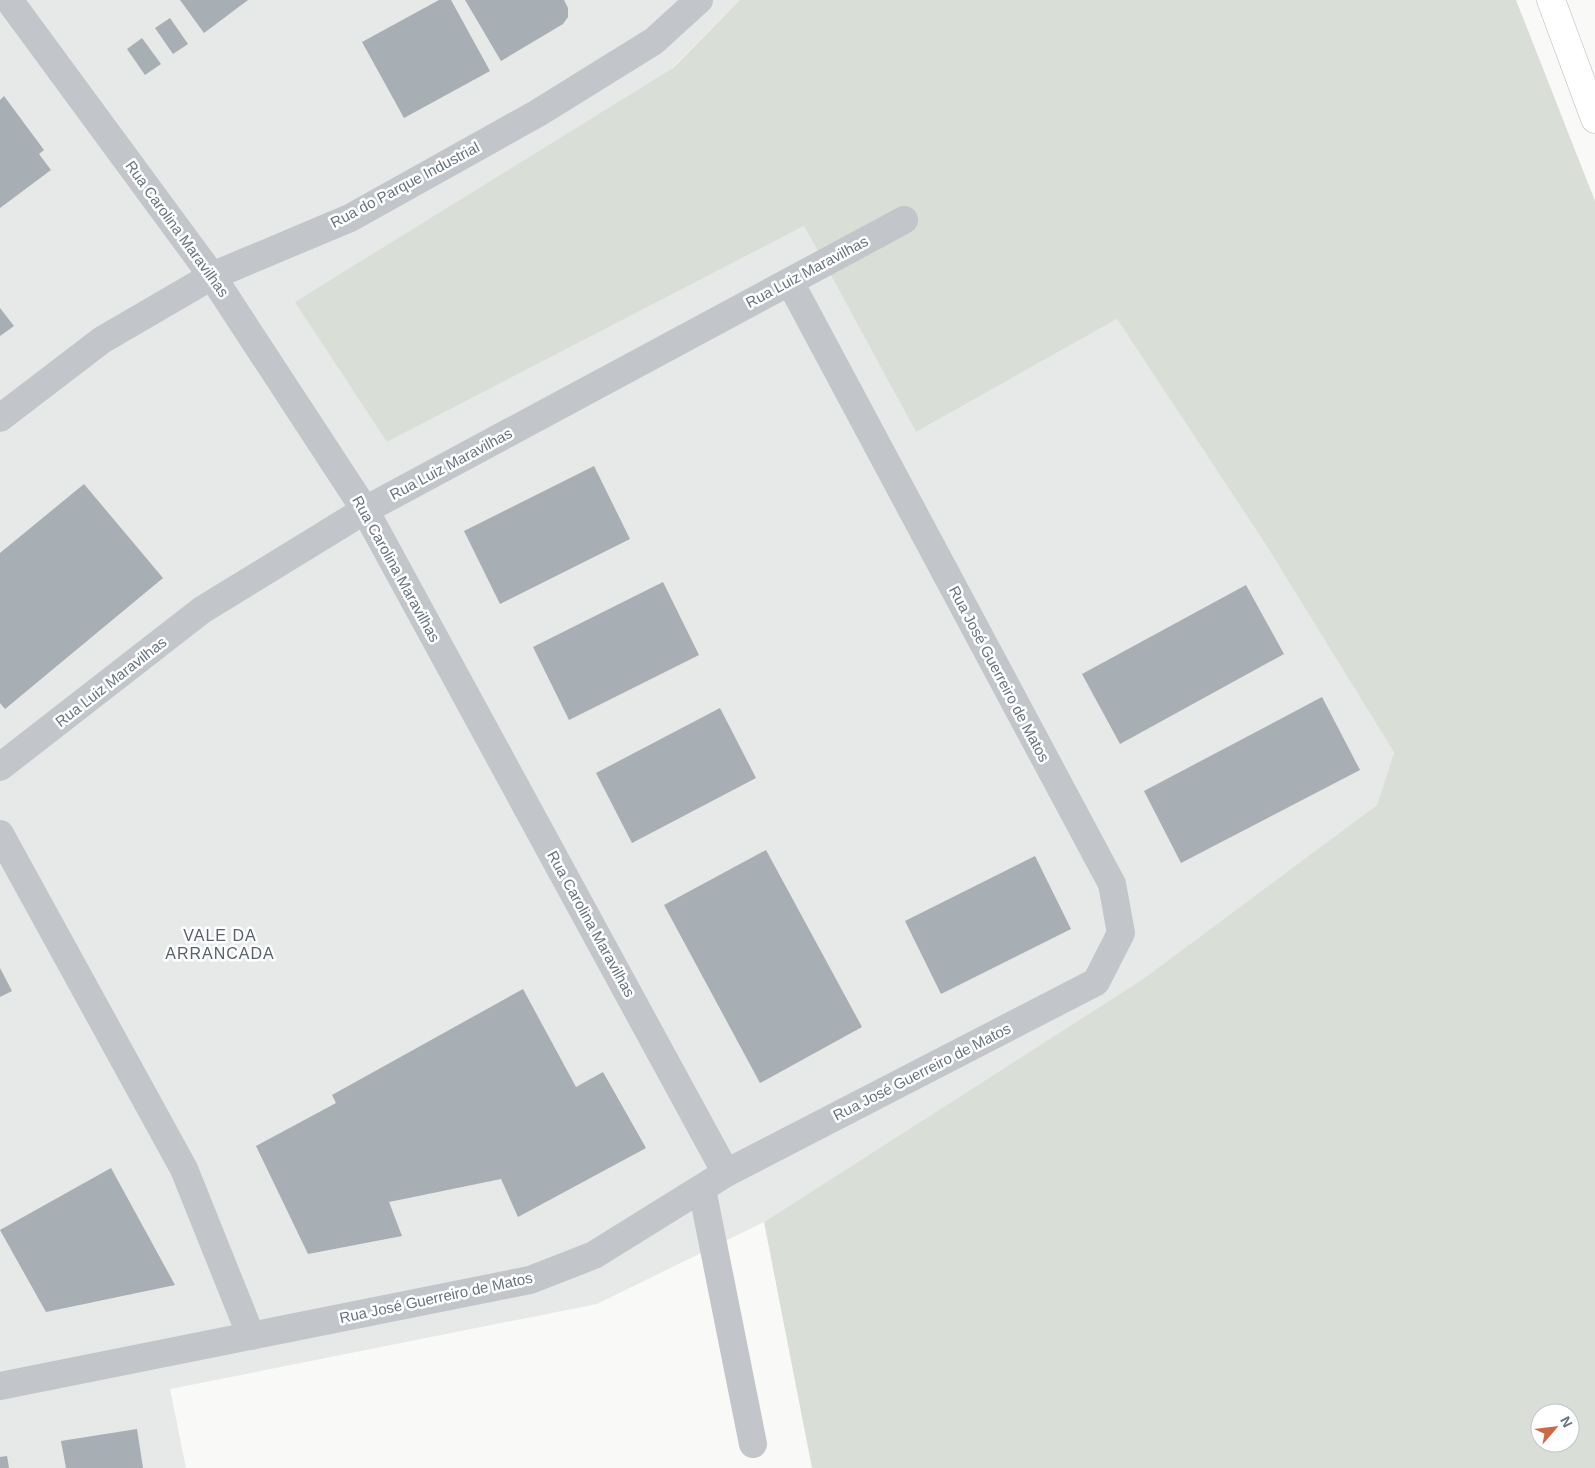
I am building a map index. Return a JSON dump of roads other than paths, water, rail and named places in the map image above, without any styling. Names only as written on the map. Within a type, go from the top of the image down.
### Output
[{"type":"main road","points":[[1551,0],[1595,119]]},
{"type":"street","name":"Rua Carolina Maravilhas","points":[[9,0],[212,276],[365,510],[726,1173]]},
{"type":"street","points":[[654,41],[679,0]]},
{"type":"street","name":"Rua do Parque Industrial","points":[[0,418],[102,340],[212,276],[350,218],[538,113],[654,41],[699,0]]},
{"type":"street","name":"Rua Luiz Maravilhas","points":[[0,767],[202,610],[365,510],[904,220]]},
{"type":"street","name":"Rua José Guerreiro de Matos","points":[[0,1386],[530,1280],[594,1255],[726,1173],[1096,982],[1122,934],[1112,884],[790,282]]},
{"type":"street","points":[[0,834],[184,1169],[251,1336]]},
{"type":"street","points":[[702,1189],[753,1444]]},
{"type":"district","name":"VALE DA ARRANCADA","points":[[220,944]]}]
